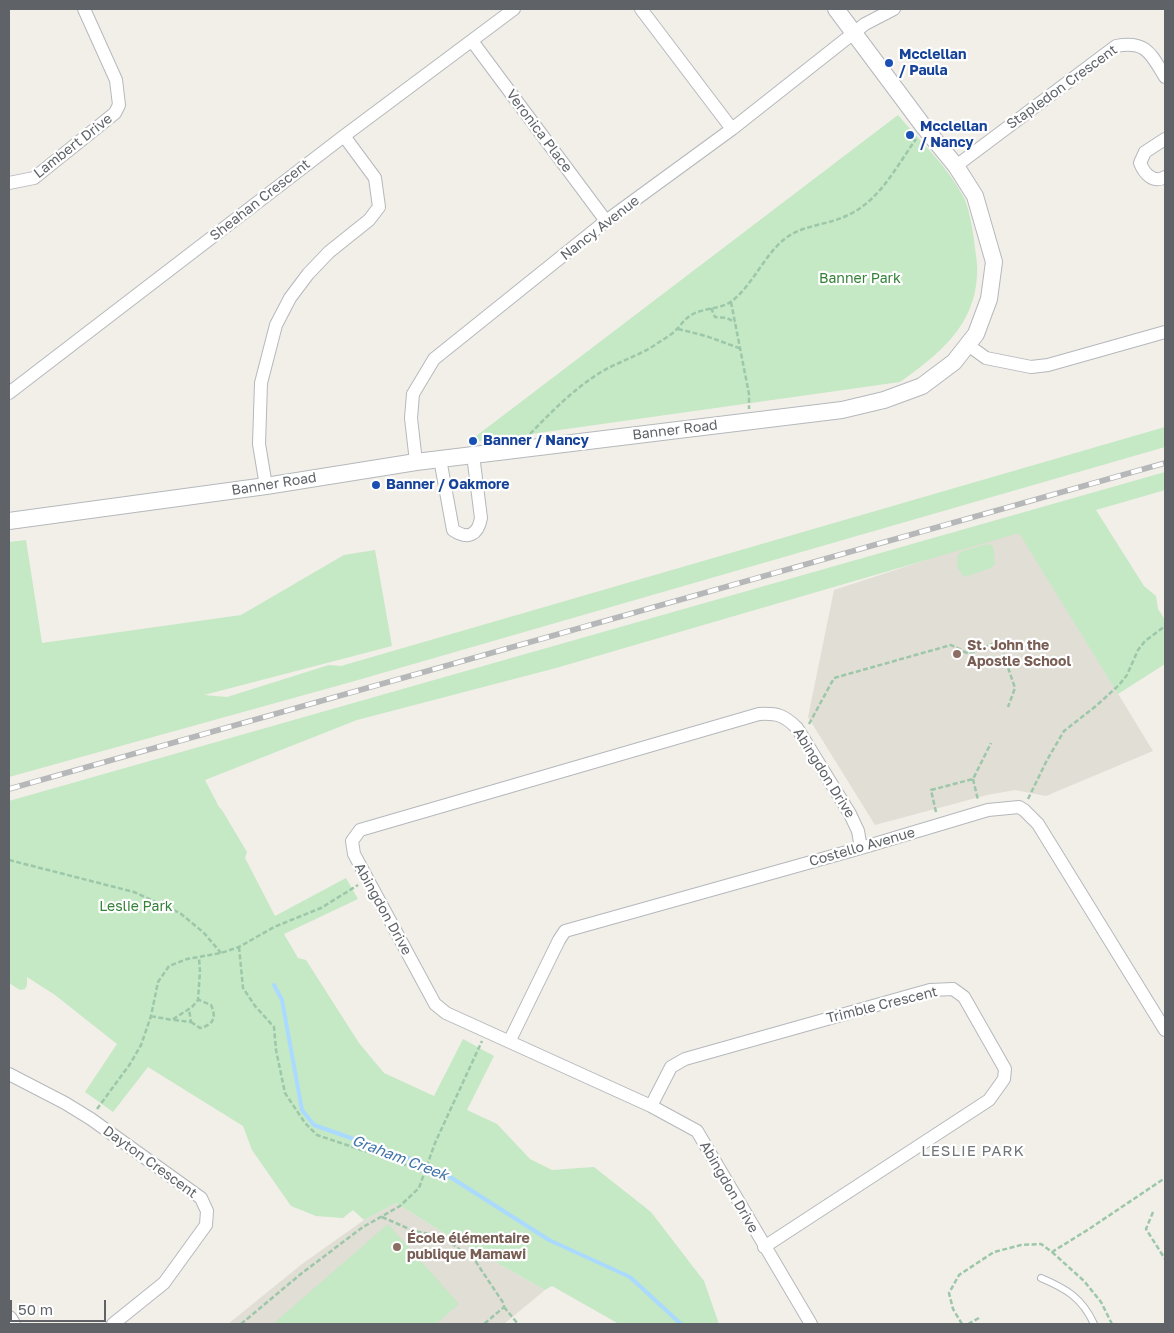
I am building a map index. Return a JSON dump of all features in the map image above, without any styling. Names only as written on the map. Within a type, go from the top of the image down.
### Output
[{"type":"street","name":"Lambert Drive","points":[[9,183],[34,178],[114,114],[119,105],[116,80],[84,9]]},
{"type":"street","name":"Sheahan Crescent","points":[[9,394],[344,136],[514,9]]},
{"type":"street","points":[[641,9],[732,129]]},
{"type":"street","name":"Banner Road","points":[[9,521],[266,486],[525,447],[842,410],[884,400],[922,386],[954,362],[976,334],[989,299],[994,262],[975,196],[956,166],[924,127],[836,9]]},
{"type":"street","name":"Nancy Avenue","points":[[416,462],[411,418],[413,394],[434,359],[606,222],[732,129],[855,34],[865,24],[894,9]]},
{"type":"street","name":"Veronica Place","points":[[472,41],[606,222]]},
{"type":"street","name":"Stapledon Crescent","points":[[956,166],[1116,46],[1134,44],[1147,51],[1165,77]]},
{"type":"street","points":[[266,486],[259,444],[261,383],[276,325],[290,298],[308,274],[329,252],[369,220],[379,207],[375,178],[344,136]]},
{"type":"street","points":[[1165,139],[1145,152],[1140,163],[1144,172],[1152,179],[1162,179],[1165,177]]},
{"type":"street","points":[[968,345],[986,358],[1031,368],[1048,365],[1165,332]]},
{"type":"street","points":[[440,459],[453,530],[466,535],[474,533],[479,528],[481,518],[473,455]]},
{"type":"street","name":"Abingdon Drive","points":[[811,1324],[696,1131],[651,1106],[510,1040],[446,1013],[435,1004],[367,880],[354,854],[352,841],[360,830],[759,714],[774,713],[788,718],[798,728],[850,814],[858,831],[861,848]]},
{"type":"street","name":"Costello Avenue","points":[[510,1040],[559,940],[566,931],[861,848],[988,810],[1019,807],[1024,810]]},
{"type":"street","points":[[1024,810],[1038,824],[1165,1030]]},
{"type":"street","name":"Trimble Crescent","points":[[651,1106],[671,1067],[685,1059],[930,990],[953,989],[964,997],[1005,1069],[1004,1079],[989,1100],[764,1247]]},
{"type":"street","name":"Dayton Crescent","points":[[9,1074],[65,1103],[91,1119],[201,1198],[206,1211],[206,1225],[164,1283],[114,1324]]},
{"type":"street","points":[[9,1319],[12,1324]]},
{"type":"lane","points":[[1041,1278],[1063,1287],[1087,1309],[1094,1324]]},
{"type":"path","points":[[525,447],[527,437],[551,411],[581,385],[603,371],[642,354],[678,329],[683,321],[692,314],[731,302],[781,242],[794,233],[844,217],[861,209],[877,195],[924,127]]},
{"type":"path","points":[[731,302],[749,394],[750,421]]},
{"type":"path","points":[[711,308],[716,317],[727,318],[735,322]]},
{"type":"path","points":[[678,329],[706,336],[739,348]]},
{"type":"path","points":[[1024,810],[1047,760],[1064,731],[1119,685],[1127,675],[1138,650],[1145,641],[1165,626]]},
{"type":"path","points":[[808,725],[834,678],[951,645],[969,654],[999,641],[1015,688],[1008,707]]},
{"type":"path","points":[[978,800],[972,779],[991,744]]},
{"type":"path","points":[[936,812],[931,790],[972,779]]},
{"type":"path","points":[[9,860],[134,892],[180,913],[204,933],[221,953]]},
{"type":"path","points":[[91,1119],[130,1064],[141,1045],[151,1016],[158,982],[169,966],[187,959],[221,953],[239,947],[274,927],[321,908],[367,880]]},
{"type":"path","points":[[239,947],[243,988],[255,1006],[274,1027],[276,1050],[285,1093],[304,1123],[317,1135],[425,1173]]},
{"type":"path","points":[[172,1020],[189,1009],[198,1000],[199,958]]},
{"type":"path","points":[[151,1016],[191,1022],[200,1028],[208,1026],[213,1020],[214,1012],[211,1005],[198,1000]]},
{"type":"path","points":[[189,1009],[191,1022]]},
{"type":"path","points":[[241,1324],[302,1274],[363,1228],[400,1206],[419,1188],[435,1143],[486,1030]]},
{"type":"path","points":[[1052,1252],[1165,1178]]},
{"type":"path","points":[[1153,1212],[1146,1229],[1165,1259]]},
{"type":"path","points":[[381,1217],[414,1231],[443,1237],[476,1262],[504,1304],[504,1307],[518,1324]]},
{"type":"path","points":[[962,1324],[953,1309],[949,1294],[959,1274],[994,1252],[1041,1244],[1084,1281],[1101,1302],[1112,1324]]},
{"type":"path","points":[[484,1324],[504,1307]]},
{"type":"path","points":[[968,1324],[979,1318]]},
{"type":"shaded area","name":"St. John the Apostle School","points":[[1018,530],[1153,751],[1046,796],[1015,790],[987,795],[875,825],[808,717],[834,590]]},
{"type":"shaded area","name":"École élémentaire publique Mamawi","points":[[396,1203],[439,1230],[545,1290],[504,1324],[228,1324],[302,1264],[364,1220]]},
{"type":"green space","name":"Banner Park","points":[[898,115],[941,164],[963,196],[971,221],[977,265],[975,293],[962,324],[941,350],[914,372],[900,382],[467,443]]},
{"type":"green space","points":[[1165,427],[1165,447],[351,682],[9,777],[9,542],[26,540],[42,643],[241,615],[344,555],[375,550],[392,646],[204,695],[227,697],[329,665],[341,666]]},
{"type":"green space","name":"Leslie Park","points":[[1165,472],[1165,490],[1096,510],[1144,586],[1156,596],[1158,609],[1165,620],[1165,664],[1118,694],[1019,533],[556,668],[357,720],[205,780],[219,807],[247,852],[245,858],[275,916],[346,878],[358,899],[284,934],[298,958],[306,960],[359,1043],[384,1073],[434,1096],[463,1039],[494,1056],[467,1110],[497,1124],[530,1159],[552,1170],[594,1167],[651,1212],[704,1281],[719,1324],[619,1324],[552,1286],[545,1290],[439,1230],[396,1203],[364,1220],[353,1210],[343,1218],[316,1216],[291,1206],[252,1150],[243,1126],[148,1067],[113,1112],[85,1092],[117,1044],[55,995],[27,977],[25,989],[20,990],[9,983],[9,801]]},
{"type":"green space","points":[[987,544],[993,546],[995,564],[991,568],[964,577],[957,567],[958,555],[963,551]]},
{"type":"green space","points":[[388,1224],[459,1304],[436,1324],[273,1324]]},
{"type":"waterway","name":"Graham Creek","points":[[274,985],[282,1000],[302,1110],[314,1125],[416,1161],[447,1175],[549,1240],[630,1277],[681,1324]]},
{"type":"railway","points":[[9,789],[1165,463]]},
{"type":"place","name":"Mcclellan / Paula","points":[[889,63]]},
{"type":"place","name":"Mcclellan / Nancy","points":[[910,135]]},
{"type":"place","name":"Banner / Nancy","points":[[473,441]]},
{"type":"place","name":"Banner / Oakmore","points":[[376,485]]},
{"type":"place","name":"St. John the Apostle School","points":[[957,654]]},
{"type":"place","name":"École élémentaire publique Mamawi","points":[[397,1247]]},
{"type":"district","name":"LESLIE PARK","points":[[973,1151]]}]
